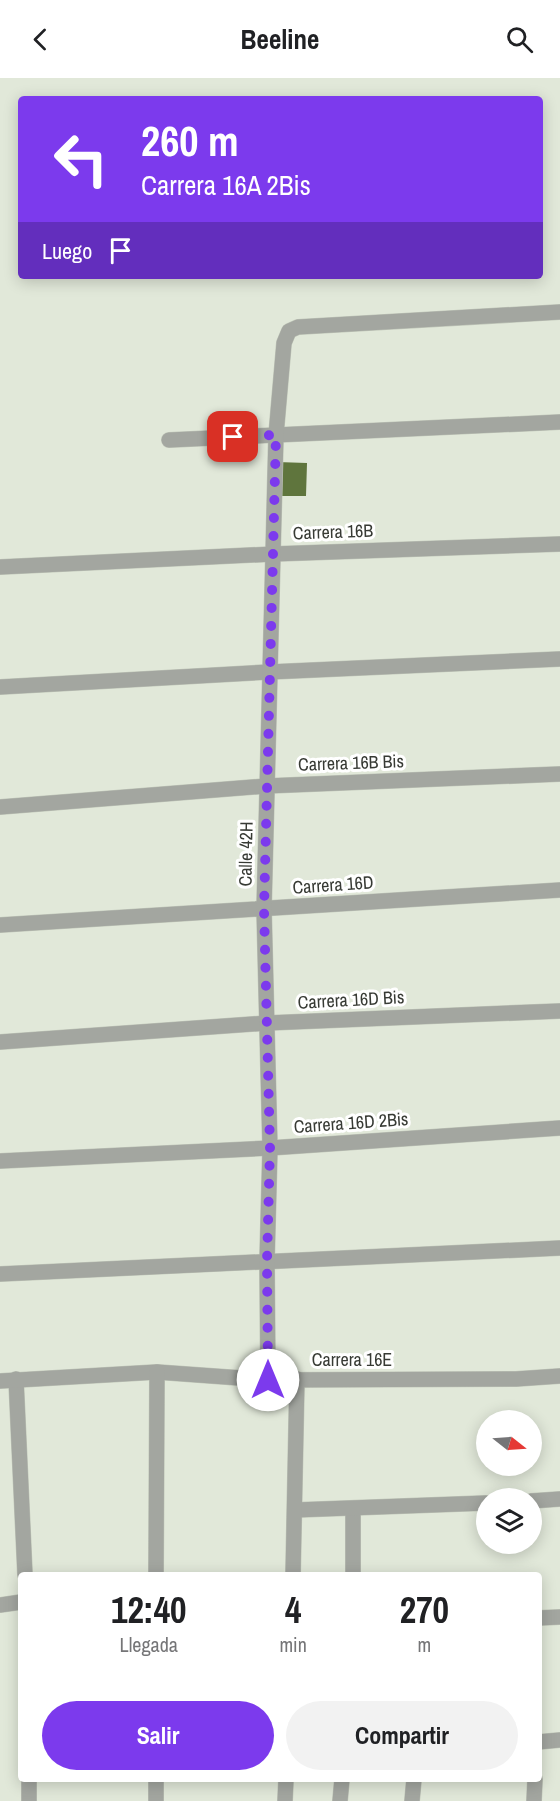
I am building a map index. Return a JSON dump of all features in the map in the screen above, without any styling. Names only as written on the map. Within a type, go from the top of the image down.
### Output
[{"type":"street","name":"Calle 42H","points":[[268,1380],[267,1261],[270,1148],[264,909],[276,435],[284,343],[289,331],[298,327],[560,312]]},
{"type":"street","points":[[169,440],[560,422]]},
{"type":"street","name":"Carrera 16B","points":[[0,567],[560,544]]},
{"type":"street","points":[[0,687],[560,659]]},
{"type":"street","name":"Carrera 16B Bis","points":[[0,807],[266,786],[560,774]]},
{"type":"street","name":"Carrera 16D","points":[[0,925],[560,890]]},
{"type":"street","name":"Carrera 16D Bis","points":[[0,1042],[267,1023],[560,1011]]},
{"type":"street","name":"Carrera 16D 2Bis","points":[[0,1161],[270,1148],[560,1128]]},
{"type":"street","points":[[0,1274],[560,1248]]},
{"type":"street","points":[[156,1572],[157,1372]]},
{"type":"street","name":"Carrera 16E","points":[[8,1380],[157,1372],[268,1380],[516,1379],[560,1376]]},
{"type":"street","points":[[293,1572],[297,1379]]},
{"type":"street","points":[[8,1380],[25,1572]]},
{"type":"street","points":[[542,1500],[560,1499]]},
{"type":"street","points":[[295,1510],[476,1503]]},
{"type":"street","points":[[353,1509],[353,1572]]},
{"type":"street","points":[[0,1605],[18,1602]]},
{"type":"street","points":[[542,1618],[560,1617]]},
{"type":"street","points":[[542,1742],[560,1740]]},
{"type":"street","points":[[29,1782],[29,1801]]},
{"type":"street","points":[[156,1782],[156,1801]]},
{"type":"street","points":[[285,1801],[286,1782]]},
{"type":"street","points":[[340,1801],[342,1782]]},
{"type":"street","points":[[412,1801],[414,1782]]},
{"type":"street","points":[[534,1801],[535,1782]]},
{"type":"building","points":[[277,462],[307,463],[306,496],[276,496]]},
{"type":"route","points":[[233,437],[276,435],[264,909],[270,1148],[267,1261],[268,1380]]}]
